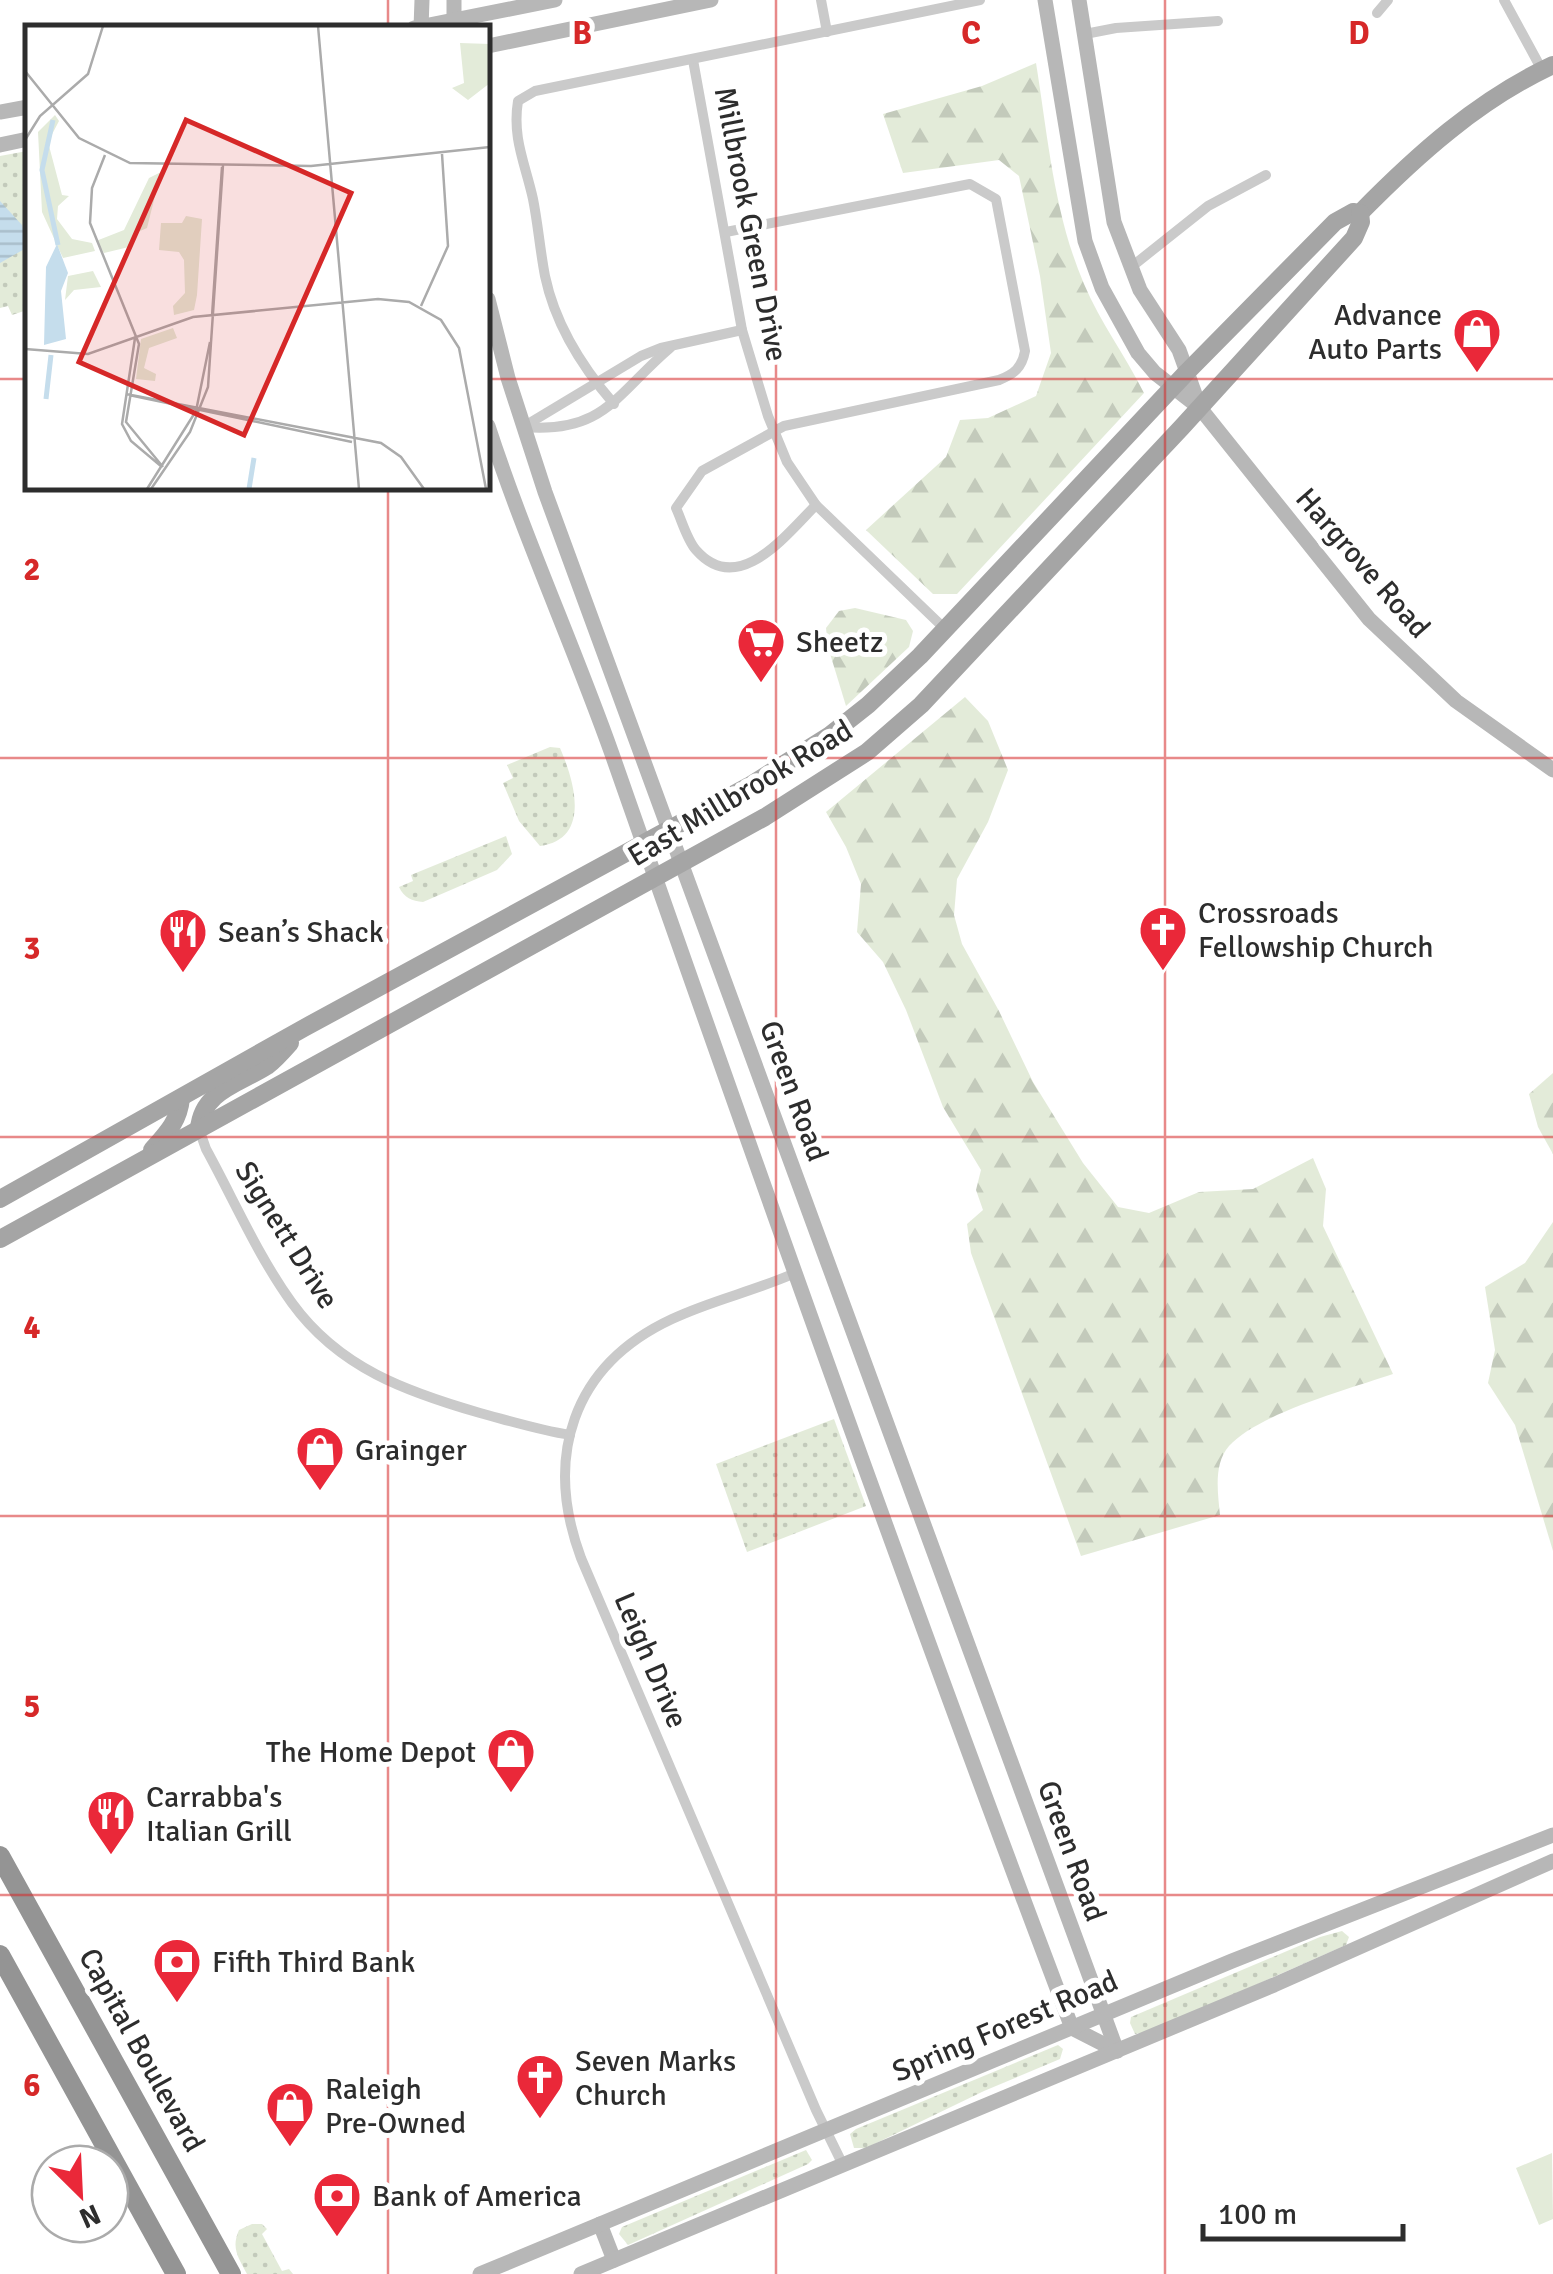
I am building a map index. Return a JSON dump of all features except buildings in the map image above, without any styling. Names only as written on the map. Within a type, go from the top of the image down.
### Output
[{"type":"highway","name":"Capital Boulevard","points":[[0,1856],[231,2274]]},
{"type":"highway","points":[[0,1955],[176,2274]]},
{"type":"main road","name":"East Millbrook Road","points":[[1360,213],[1444,134],[1548,68]]},
{"type":"main road","name":"East Millbrook Road","points":[[0,1199],[669,830],[830,735],[887,689],[1172,387],[1336,222],[1353,212],[1360,213]]},
{"type":"main road","name":"East Millbrook Road","points":[[0,1239],[806,794],[886,737],[934,692],[1354,238],[1362,222],[1360,213]]},
{"type":"main road","points":[[199,1130],[204,1109],[213,1097],[270,1064],[304,1028]]},
{"type":"main road","points":[[141,1162],[171,1130],[181,1098]]},
{"type":"street","points":[[419,25],[422,0]]},
{"type":"street","points":[[454,0],[454,24],[554,0]]},
{"type":"street","points":[[490,46],[711,0]]},
{"type":"street","points":[[821,0],[827,32]]},
{"type":"street","points":[[614,404],[596,383],[560,325],[545,278],[533,200],[514,126],[518,100],[535,91],[980,0]]},
{"type":"street","name":"Hargrove Road","points":[[1045,0],[1085,242],[1102,288],[1138,352],[1155,373],[1200,408],[1369,620],[1456,701],[1553,770]]},
{"type":"street","name":"Hargrove Road","points":[[1080,0],[1114,222],[1130,268],[1180,350],[1200,408]]},
{"type":"street","points":[[1377,13],[1388,0]]},
{"type":"street","points":[[1504,0],[1548,68]]},
{"type":"street","points":[[1084,34],[1116,28],[1218,22]]},
{"type":"street","name":"Millbrook Green Drive","points":[[693,60],[742,330],[787,462],[816,505],[945,629]]},
{"type":"street","points":[[0,112],[25,107]]},
{"type":"street","points":[[0,145],[25,140]]},
{"type":"street","points":[[1071,168],[1103,160]]},
{"type":"street","points":[[1130,268],[1208,206],[1266,176]]},
{"type":"street","points":[[726,232],[970,184],[996,199],[1025,351],[1024,362],[1015,373],[999,380],[814,417],[774,431],[702,471],[676,508],[694,549],[716,567],[746,567],[772,548],[816,505]]},
{"type":"street","name":"Green Road","points":[[490,307],[522,427],[1116,2051]]},
{"type":"street","points":[[522,427],[641,356],[675,344],[742,330]]},
{"type":"street","points":[[490,430],[544,429],[584,422],[614,404],[675,344]]},
{"type":"street","name":"Green Road","points":[[490,433],[591,694],[796,1273],[1072,2028]]},
{"type":"street","points":[[591,694],[616,684]]},
{"type":"street","name":"Signett Drive","points":[[199,1130],[292,1304],[354,1364],[397,1387],[570,1435]]},
{"type":"street","points":[[796,1273],[826,1258]]},
{"type":"street","name":"Leigh Drive","points":[[796,1273],[672,1319],[624,1349],[596,1378],[581,1402],[570,1435],[563,1489],[566,1515],[580,1558],[842,2165]]},
{"type":"street","points":[[908,1580],[940,1568]]},
{"type":"street","points":[[943,1676],[976,1666]]},
{"type":"street","name":"Spring Forest Road","points":[[480,2274],[1102,2014],[1553,1835]]},
{"type":"street","points":[[581,2274],[1116,2051],[1553,1862]]},
{"type":"street","points":[[1072,2028],[1116,2051]]},
{"type":"street","points":[[600,2224],[614,2260]]},
{"type":"green space","points":[[1036,63],[1053,175],[1074,257],[1097,312],[1144,393],[957,594],[933,594],[866,530],[946,457],[960,420],[988,418],[1036,396],[1051,353],[1019,176],[999,160],[903,173],[883,114],[982,86]]},
{"type":"green space","points":[[25,151],[25,311],[12,315],[8,306],[0,308],[0,156]]},
{"type":"green space","points":[[855,608],[906,620],[913,631],[909,647],[846,706],[826,628],[839,611]]},
{"type":"green space","points":[[965,697],[988,721],[1008,770],[988,822],[957,879],[954,915],[962,944],[1033,1082],[1083,1163],[1118,1207],[1149,1213],[1199,1192],[1253,1189],[1313,1158],[1326,1189],[1323,1226],[1393,1374],[1306,1403],[1243,1434],[1229,1446],[1221,1461],[1220,1515],[1081,1556],[971,1253],[967,1224],[983,1210],[976,1190],[981,1170],[943,1107],[883,962],[857,932],[861,884],[826,812]]},
{"type":"green space","points":[[550,747],[560,748],[575,806],[567,832],[540,846],[519,821],[503,783],[513,778],[507,765]]},
{"type":"green space","points":[[506,836],[512,854],[497,870],[423,902],[409,898],[399,887],[413,881],[411,875]]},
{"type":"green space","points":[[1553,1073],[1553,1154],[1538,1127],[1529,1094]]},
{"type":"green space","points":[[1553,1222],[1553,1551],[1515,1425],[1488,1383],[1495,1350],[1485,1287],[1525,1263]]},
{"type":"green space","points":[[834,1419],[866,1506],[747,1552],[716,1464]]},
{"type":"green space","points":[[1342,1931],[1349,1937],[1346,1945],[1151,2031],[1135,2034],[1131,2017]]},
{"type":"green space","points":[[1058,2045],[1063,2049],[1060,2059],[866,2148],[854,2148],[850,2134],[856,2129]]},
{"type":"green space","points":[[806,2150],[812,2160],[808,2164],[628,2245],[619,2234],[622,2227]]},
{"type":"green space","points":[[1552,2153],[1553,2219],[1539,2225],[1516,2168]]},
{"type":"green space","points":[[262,2224],[267,2229],[262,2234],[282,2271],[289,2269],[293,2274],[247,2274],[236,2242],[239,2230]]},
{"type":"water","points":[[0,201],[22,225],[25,249],[0,263]]},
{"type":"place","name":"Advance Auto Parts","points":[[1477,374]]},
{"type":"place","name":"Sheetz","points":[[761,684]]},
{"type":"place","name":"Crossroads Fellowship Church","points":[[1163,972]]},
{"type":"place","name":"Sean’s Shack","points":[[183,974]]},
{"type":"place","name":"Grainger","points":[[320,1492]]},
{"type":"place","name":"The Home Depot","points":[[511,1794]]},
{"type":"place","name":"Carrabba's Italian Grill","points":[[111,1856]]},
{"type":"place","name":"Fifth Third Bank","points":[[177,2004]]},
{"type":"place","name":"Seven Marks Church","points":[[540,2120]]},
{"type":"place","name":"Raleigh Pre-Owned","points":[[290,2148]]},
{"type":"place","name":"Bank of America","points":[[337,2238]]}]
